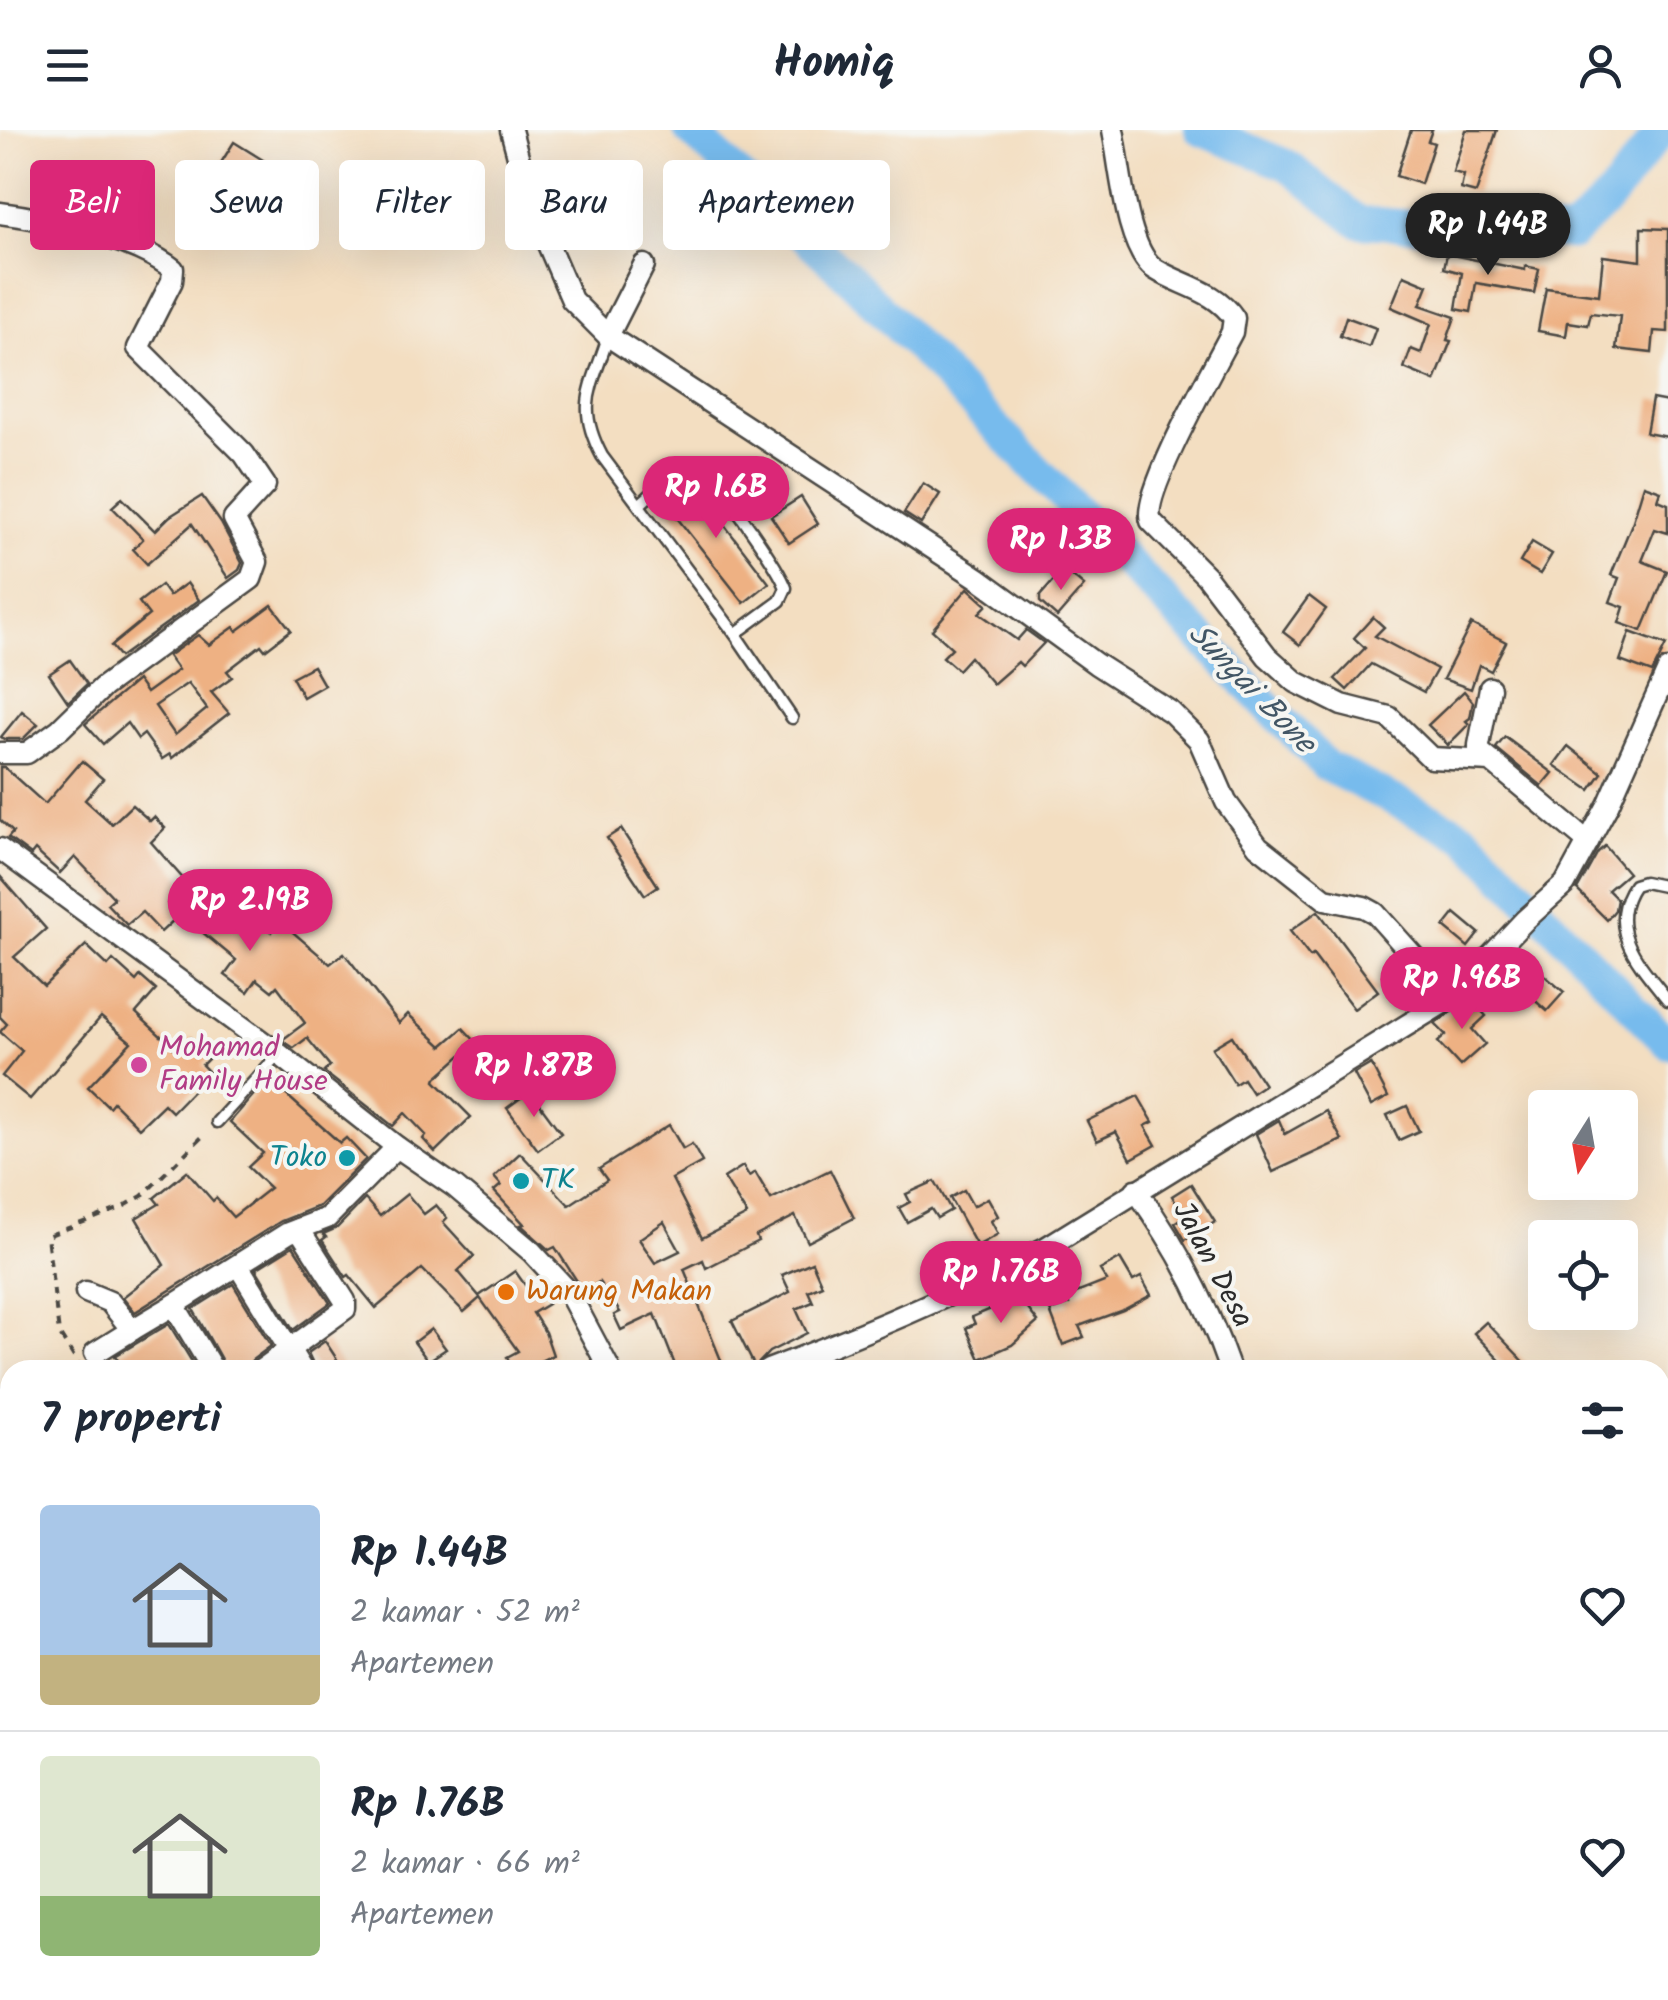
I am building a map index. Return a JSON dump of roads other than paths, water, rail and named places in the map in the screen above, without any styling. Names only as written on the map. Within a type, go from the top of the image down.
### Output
[{"type":"street","points":[[511,130],[530,204],[572,300],[608,336],[978,578],[1096,664],[1171,712],[1199,740],[1226,802],[1258,846],[1324,899],[1375,913],[1451,998]]},
{"type":"street","points":[[1113,130],[1133,234],[1145,260],[1156,270],[1226,306],[1234,318],[1232,332],[1163,469],[1148,516],[1206,576],[1268,656],[1296,682],[1342,705],[1389,718],[1431,758],[1471,759],[1588,842]]},
{"type":"street","points":[[0,213],[37,218],[117,241],[172,269],[172,281],[138,348],[244,454],[264,485],[234,519],[256,562],[251,579],[102,687],[60,729],[27,753],[0,753]]},
{"type":"street","points":[[608,336],[644,265]]},
{"type":"street","points":[[795,1360],[993,1275],[1047,1246],[1451,998],[1565,884],[1668,670]]},
{"type":"street","points":[[1471,759],[1480,751],[1490,688]]},
{"type":"street","points":[[0,849],[456,1187],[532,1252],[568,1290],[605,1360]]},
{"type":"street","points":[[89,1360],[278,1240],[328,1218],[397,1147]]},
{"type":"street","name":"Jalan Desa","points":[[1136,1190],[1176,1250],[1210,1316],[1226,1360]]},
{"type":"street","points":[[277,1360],[342,1313],[346,1306],[299,1230]]},
{"type":"street","points":[[239,1267],[295,1360]]},
{"type":"street","points":[[86,1292],[110,1302],[132,1330]]},
{"type":"street","points":[[174,1306],[207,1360]]},
{"type":"lane","points":[[608,336],[590,394],[586,422],[602,456],[735,634],[792,718]]},
{"type":"lane","points":[[640,504],[678,472],[689,470],[710,478],[726,499],[786,588],[780,602],[735,634]]},
{"type":"lane","points":[[1668,888],[1644,882],[1634,885],[1622,910],[1625,941],[1668,1000]]},
{"type":"lane","points":[[217,1122],[278,1054]]},
{"type":"waterway","name":"Sungai Bone","points":[[689,130],[855,283],[1326,766],[1465,836],[1668,1043]]},
{"type":"waterway","points":[[1200,130],[1287,165],[1359,222],[1572,234],[1612,195],[1662,130]]},
{"type":"place","name":"Mohamad Family House","points":[[139,1065]]},
{"type":"place","name":"Toko","points":[[347,1158]]},
{"type":"place","name":"TK","points":[[521,1181]]},
{"type":"place","name":"Warung Makan","points":[[506,1292]]}]
